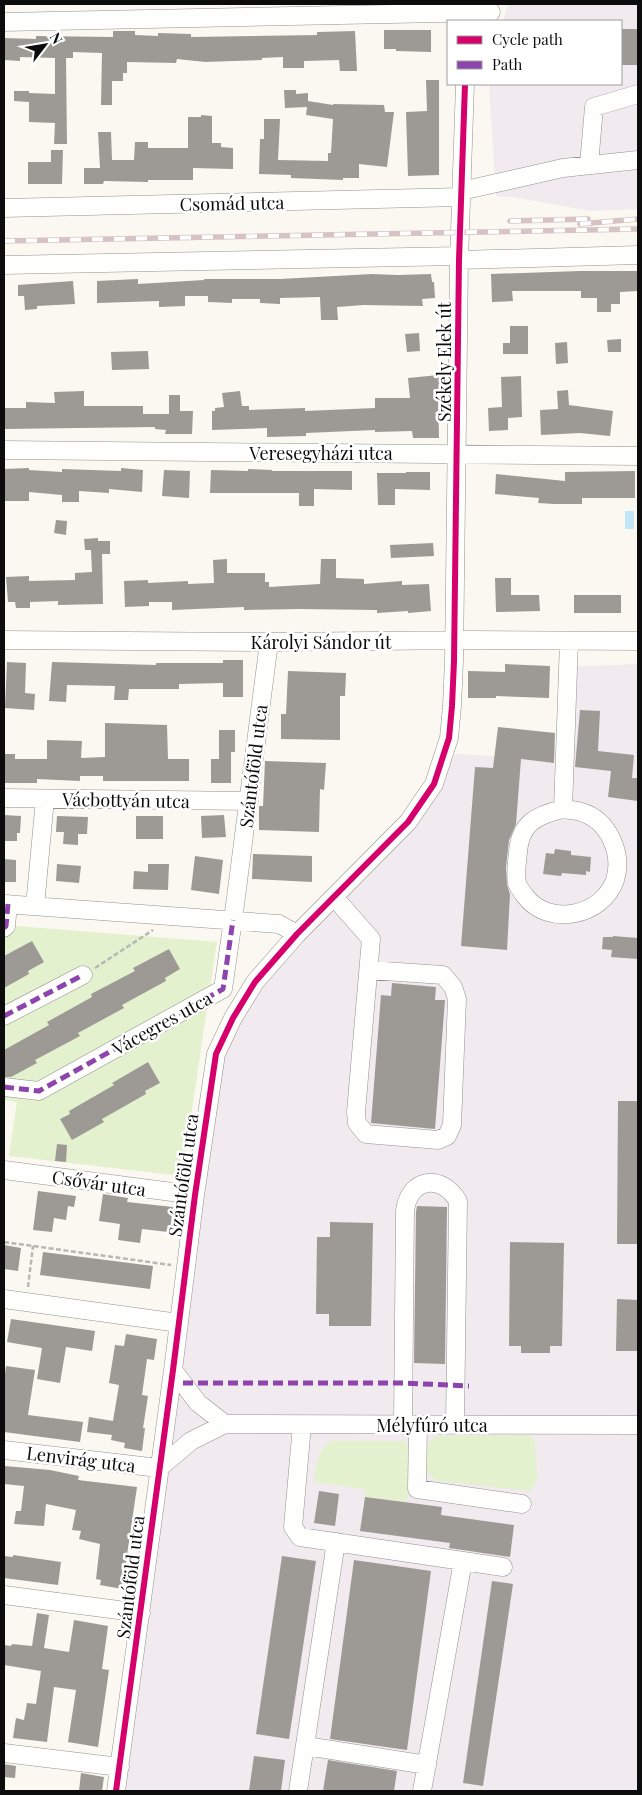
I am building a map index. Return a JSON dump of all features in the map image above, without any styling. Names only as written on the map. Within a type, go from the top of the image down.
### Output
[{"type":"street","points":[[4,22],[490,12]]},
{"type":"street","name":"Székely Elek út","points":[[455,641],[459,258],[465,85]]},
{"type":"street","points":[[589,166],[594,107],[638,94]]},
{"type":"street","name":"Csomád utca","points":[[4,208],[461,194],[563,168],[638,160]]},
{"type":"street","points":[[4,265],[638,255]]},
{"type":"street","name":"Veresegyházi utca","points":[[4,450],[638,456]]},
{"type":"street","name":"Károlyi Sándor út","points":[[4,640],[269,642],[638,641]]},
{"type":"street","points":[[562,809],[569,640]]},
{"type":"street","name":"Szántóföld utca","points":[[116,1791],[173,1370],[194,1195],[216,1054],[233,1018],[255,982],[297,934],[408,822],[434,784],[448,738],[452,706],[455,641]]},
{"type":"street","name":"Szántóföld utca","points":[[233,920],[269,642]]},
{"type":"street","name":"Vácbottyán utca","points":[[4,798],[249,802]]},
{"type":"street","points":[[35,906],[45,799]]},
{"type":"street","points":[[562,809],[583,812],[601,823],[613,840],[618,860],[615,880],[604,898],[587,910],[567,915],[547,912],[529,901],[517,884],[518,846],[526,826],[542,814],[562,809]]},
{"type":"street","points":[[334,897],[371,939],[356,1112],[358,1124],[366,1134],[438,1140],[447,1136],[452,1125],[457,999],[453,987],[443,975],[369,970]]},
{"type":"street","points":[[4,928],[6,926],[6,904],[279,924],[297,934]]},
{"type":"street","name":"Vácegres utca","points":[[4,1086],[39,1091],[223,989],[233,920]]},
{"type":"street","points":[[4,1016],[83,975]]},
{"type":"street","name":"Csővár utca","points":[[4,1170],[194,1195]]},
{"type":"street","points":[[455,1425],[458,1201],[445,1185],[434,1182],[423,1184],[416,1188],[406,1201],[405,1211],[410,1425],[417,1489],[522,1504]]},
{"type":"street","points":[[4,1299],[178,1323]]},
{"type":"street","points":[[173,1370],[198,1403],[226,1424]]},
{"type":"street","name":"Mélyfúró utca","points":[[159,1468],[191,1441],[226,1424],[638,1425]]},
{"type":"street","points":[[302,1424],[293,1527],[300,1537],[503,1567]]},
{"type":"street","name":"Lenvirág utca","points":[[4,1450],[159,1468]]},
{"type":"street","points":[[298,1791],[336,1542]]},
{"type":"street","points":[[422,1791],[463,1561]]},
{"type":"street","points":[[4,1595],[141,1613]]},
{"type":"street","points":[[306,1746],[427,1765]]},
{"type":"street","points":[[4,1753],[120,1767]]},
{"type":"path","points":[[83,975],[176,916]]},
{"type":"path","points":[[4,1242],[170,1265]]},
{"type":"path","points":[[28,1288],[33,1246]]},
{"type":"shaded area","points":[[508,4],[638,4],[638,209],[591,211],[512,197],[496,196],[489,85],[622,85],[622,20],[503,20]]},
{"type":"shaded area","points":[[638,664],[638,1791],[122,1791],[220,1058],[255,996],[300,942],[369,875],[410,828],[455,754],[562,763],[565,667]]},
{"type":"green space","points":[[4,925],[217,942],[182,1176],[9,1156],[17,1102],[4,1100]]},
{"type":"green space","points":[[529,1435],[535,1441],[537,1479],[531,1491],[437,1481],[428,1473],[426,1468],[426,1457],[430,1441],[438,1436]]},
{"type":"green space","points":[[331,1441],[405,1441],[411,1463],[407,1502],[365,1497],[365,1489],[314,1482],[316,1465],[322,1449]]},
{"type":"water","points":[[625,511],[634,511],[634,529],[625,529]]},
{"type":"building","points":[[622,29],[638,29],[638,65],[622,65]]},
{"type":"building","points":[[384,30],[431,30],[431,52],[384,49]]},
{"type":"building","points":[[113,31],[135,31],[135,35],[158,36],[158,33],[191,34],[191,37],[317,35],[317,32],[355,31],[357,71],[340,71],[339,60],[304,61],[304,68],[283,68],[283,57],[262,58],[262,60],[205,62],[177,59],[176,63],[127,62],[127,73],[123,73],[123,81],[112,81],[112,105],[101,105],[102,53],[73,52],[73,58],[66,58],[67,144],[54,144],[55,123],[29,122],[29,102],[14,101],[14,91],[29,91],[29,93],[55,94],[55,58],[20,57],[20,61],[4,60],[4,38],[36,39],[36,36],[113,37]]},
{"type":"building","points":[[426,80],[439,80],[439,175],[408,176],[406,112],[427,111]]},
{"type":"building","points":[[284,90],[296,90],[296,94],[308,93],[308,101],[333,105],[384,105],[385,112],[394,112],[387,167],[359,164],[359,178],[343,178],[343,180],[291,178],[291,175],[259,174],[260,139],[264,139],[264,119],[280,119],[278,160],[328,161],[328,153],[331,153],[333,119],[306,115],[307,107],[285,108]]},
{"type":"building","points":[[201,115],[212,116],[212,143],[221,143],[221,147],[233,148],[233,169],[193,168],[193,180],[104,181],[103,184],[84,184],[84,168],[100,168],[98,132],[111,132],[112,160],[134,160],[135,142],[148,142],[148,148],[188,148],[188,117],[201,117]]},
{"type":"building","points":[[51,150],[63,150],[62,184],[28,184],[28,162],[51,162]]},
{"type":"building","points":[[638,271],[638,291],[620,292],[620,304],[611,304],[611,312],[597,312],[597,298],[581,298],[581,291],[512,291],[513,301],[492,302],[491,274]]},
{"type":"building","points":[[372,274],[431,274],[432,282],[434,282],[435,298],[422,299],[423,306],[364,305],[337,307],[338,320],[321,320],[320,297],[280,298],[280,304],[260,303],[260,299],[232,299],[232,303],[208,302],[208,296],[185,296],[185,306],[159,307],[159,301],[97,303],[97,281],[138,279],[138,284],[204,279],[280,279]]},
{"type":"building","points":[[73,281],[75,304],[37,306],[37,309],[25,310],[24,296],[18,296],[18,285]]},
{"type":"building","points":[[510,326],[528,326],[528,354],[503,354],[503,343],[510,343]]},
{"type":"building","points":[[419,333],[420,351],[407,352],[405,334]]},
{"type":"building","points":[[621,339],[621,352],[608,352],[607,340]]},
{"type":"building","points":[[567,342],[568,363],[556,364],[555,343]]},
{"type":"building","points":[[148,351],[149,369],[112,370],[111,352]]},
{"type":"building","points":[[439,375],[441,394],[438,395],[439,438],[413,438],[412,431],[375,432],[375,430],[306,433],[306,436],[267,437],[267,428],[212,430],[212,411],[215,411],[215,408],[224,407],[222,393],[240,391],[242,406],[249,406],[249,410],[305,408],[305,411],[375,408],[375,398],[410,398],[408,378]]},
{"type":"building","points":[[521,376],[522,417],[508,418],[508,430],[489,431],[488,408],[502,407],[501,377]]},
{"type":"building","points":[[568,390],[569,405],[613,411],[610,436],[580,433],[541,435],[540,410],[558,409],[557,391]]},
{"type":"building","points":[[84,391],[84,406],[143,406],[143,414],[169,414],[169,395],[180,395],[180,411],[193,411],[192,434],[165,434],[166,430],[155,429],[155,427],[4,429],[4,408],[26,408],[26,402],[55,403],[54,392]]},
{"type":"building","points":[[29,468],[29,470],[62,472],[62,469],[121,471],[121,468],[143,470],[142,492],[109,489],[109,493],[79,491],[79,502],[62,502],[62,495],[29,492],[29,501],[4,501],[4,469]]},
{"type":"building","points":[[248,469],[272,471],[352,471],[352,490],[314,489],[314,506],[299,506],[299,493],[210,493],[211,470],[248,471]]},
{"type":"building","points":[[164,470],[190,471],[189,498],[162,496]]},
{"type":"building","points":[[635,471],[635,498],[582,498],[582,504],[554,504],[538,503],[539,498],[495,494],[496,474],[565,481],[565,472]]},
{"type":"building","points":[[430,472],[430,490],[395,489],[395,505],[378,505],[377,473]]},
{"type":"building","points":[[56,520],[67,521],[66,535],[54,533]]},
{"type":"building","points":[[98,538],[98,541],[110,541],[110,554],[102,554],[103,604],[58,605],[58,601],[30,602],[30,608],[16,608],[15,602],[8,602],[6,577],[29,576],[29,581],[75,580],[75,573],[92,572],[91,550],[85,550],[84,539]]},
{"type":"building","points":[[433,543],[434,556],[391,558],[390,545]]},
{"type":"building","points":[[227,559],[227,573],[265,573],[265,582],[269,582],[269,587],[320,584],[321,559],[336,559],[336,578],[364,579],[364,584],[402,581],[402,585],[429,584],[431,611],[377,613],[377,610],[244,610],[244,607],[172,610],[172,602],[149,602],[149,606],[125,607],[124,581],[148,580],[148,583],[188,581],[188,584],[214,583],[213,560]]},
{"type":"building","points":[[495,578],[511,578],[511,595],[539,595],[540,611],[496,612]]},
{"type":"building","points":[[574,595],[621,595],[621,613],[574,613]]},
{"type":"building","points":[[223,660],[243,660],[243,697],[223,697],[223,683],[179,684],[179,689],[129,689],[128,700],[114,700],[115,686],[67,685],[66,702],[49,701],[52,662],[156,665],[156,663],[223,663]]},
{"type":"building","points":[[7,662],[26,663],[25,693],[35,694],[34,710],[5,708]]},
{"type":"building","points":[[505,664],[550,666],[549,698],[496,696],[496,698],[468,698],[468,671],[505,672]]},
{"type":"building","points":[[288,671],[346,673],[345,696],[340,696],[340,740],[281,739],[281,714],[286,714]]},
{"type":"building","points":[[580,710],[600,711],[598,751],[634,755],[632,778],[638,778],[638,801],[608,797],[611,771],[575,767]]},
{"type":"building","points":[[105,723],[167,725],[168,759],[189,759],[189,781],[103,781],[103,776],[80,776],[80,781],[37,779],[37,783],[4,783],[4,754],[15,754],[15,759],[47,759],[47,740],[82,741],[81,758],[105,757]]},
{"type":"building","points":[[498,727],[555,733],[554,763],[521,759],[516,824],[509,840],[506,867],[507,885],[510,894],[507,950],[461,946],[475,767],[493,768]]},
{"type":"building","points":[[219,730],[235,730],[235,752],[231,752],[231,783],[211,783],[211,759],[219,759]]},
{"type":"building","points":[[265,761],[326,763],[324,790],[320,789],[319,832],[259,830],[259,806],[263,806]]},
{"type":"building","points":[[4,815],[21,816],[20,833],[17,833],[17,841],[4,841]]},
{"type":"building","points":[[224,815],[226,837],[202,838],[201,816]]},
{"type":"building","points":[[57,816],[88,817],[87,834],[78,834],[78,845],[63,844],[64,832],[56,832]]},
{"type":"building","points":[[136,816],[163,816],[163,839],[136,839]]},
{"type":"building","points":[[555,849],[571,851],[571,855],[591,857],[590,872],[586,871],[586,875],[562,873],[561,876],[543,874],[546,853],[554,854]]},
{"type":"building","points":[[253,854],[312,856],[312,882],[252,879]]},
{"type":"building","points":[[195,856],[223,860],[219,894],[191,890]]},
{"type":"building","points":[[4,859],[16,860],[16,882],[4,882]]},
{"type":"building","points":[[57,864],[81,866],[79,883],[56,881]]},
{"type":"building","points":[[148,864],[169,864],[168,890],[133,889],[134,871],[148,872]]},
{"type":"building","points":[[603,937],[638,938],[638,959],[611,957],[612,950],[602,949]]},
{"type":"building","points":[[32,941],[44,962],[28,971],[29,974],[4,988],[4,956]]},
{"type":"building","points":[[169,949],[180,969],[165,978],[166,981],[122,1005],[124,1008],[78,1033],[80,1036],[35,1060],[37,1063],[11,1077],[4,1077],[4,1050],[49,1025],[47,1022],[92,997],[91,994],[135,971],[133,968]]},
{"type":"building","points":[[392,983],[436,987],[435,1000],[445,1000],[435,1129],[371,1123],[381,995],[391,996]]},
{"type":"building","points":[[148,1062],[160,1083],[145,1091],[146,1094],[102,1119],[104,1122],[72,1140],[60,1119],[70,1114],[69,1111],[114,1085],[112,1083]]},
{"type":"building","points":[[618,1101],[638,1101],[638,1244],[617,1244]]},
{"type":"building","points":[[57,1144],[67,1145],[66,1162],[55,1161]]},
{"type":"building","points":[[38,1191],[76,1196],[74,1207],[68,1206],[66,1220],[54,1218],[52,1232],[33,1230]]},
{"type":"building","points":[[103,1194],[128,1198],[127,1202],[173,1207],[170,1230],[168,1232],[142,1229],[140,1243],[118,1240],[120,1224],[99,1221]]},
{"type":"building","points":[[417,1206],[447,1207],[445,1364],[414,1363]]},
{"type":"building","points":[[330,1222],[373,1223],[371,1326],[329,1326],[329,1314],[316,1314],[317,1237],[330,1237]]},
{"type":"building","points":[[510,1242],[564,1243],[562,1346],[550,1346],[550,1353],[521,1353],[521,1346],[509,1346]]},
{"type":"building","points":[[4,1245],[21,1248],[18,1271],[4,1269]]},
{"type":"building","points":[[43,1252],[153,1266],[150,1289],[40,1275]]},
{"type":"building","points":[[617,1299],[638,1300],[638,1351],[616,1351]]},
{"type":"building","points":[[11,1319],[95,1331],[92,1351],[66,1347],[60,1383],[37,1379],[42,1348],[7,1342]]},
{"type":"building","points":[[126,1334],[157,1339],[154,1360],[147,1359],[142,1395],[148,1396],[143,1428],[145,1428],[142,1451],[124,1448],[125,1443],[111,1440],[112,1435],[87,1432],[89,1417],[113,1421],[119,1385],[109,1383],[115,1345],[124,1346]]},
{"type":"building","points":[[6,1366],[35,1370],[28,1415],[83,1422],[80,1442],[4,1432],[4,1381]]},
{"type":"building","points":[[5,1466],[50,1470],[79,1476],[78,1480],[137,1487],[122,1589],[100,1585],[101,1580],[96,1579],[100,1544],[79,1539],[81,1531],[72,1530],[76,1510],[46,1504],[44,1526],[14,1524],[16,1511],[21,1511],[24,1486],[4,1484]]},
{"type":"building","points":[[319,1491],[339,1494],[335,1526],[314,1523]]},
{"type":"building","points":[[365,1497],[442,1507],[441,1515],[514,1525],[510,1557],[449,1548],[450,1543],[360,1531]]},
{"type":"building","points":[[13,1555],[61,1562],[58,1585],[4,1578],[4,1556],[13,1557]]},
{"type":"building","points":[[282,1556],[316,1561],[289,1739],[256,1734]]},
{"type":"building","points":[[354,1560],[431,1571],[407,1750],[330,1739]]},
{"type":"building","points":[[492,1581],[513,1584],[483,1786],[463,1783]]},
{"type":"building","points":[[37,1613],[49,1615],[44,1648],[69,1652],[74,1620],[108,1626],[102,1669],[109,1670],[98,1747],[68,1742],[76,1690],[54,1687],[47,1742],[13,1738],[16,1718],[24,1720],[27,1703],[36,1704],[41,1671],[4,1665],[4,1645],[32,1646]]},
{"type":"building","points":[[254,1756],[285,1760],[281,1791],[249,1791]]},
{"type":"building","points":[[328,1760],[397,1771],[394,1791],[323,1791]]},
{"type":"building","points":[[4,1764],[16,1766],[15,1778],[4,1777]]},
{"type":"building","points":[[81,1773],[104,1777],[102,1791],[79,1791]]},
{"type":"railway","points":[[510,221],[588,219]]},
{"type":"railway","points":[[580,224],[638,219]]},
{"type":"railway","points":[[4,241],[638,229]]},
{"type":"marked path","points":[[4,928],[6,926],[8,904]]},
{"type":"marked path","points":[[4,1087],[39,1091],[223,989],[233,920]]},
{"type":"marked path","points":[[4,1016],[83,975]]},
{"type":"marked path","points":[[183,1383],[403,1383],[469,1386]]},
{"type":"cycle path","points":[[116,1791],[195,1195],[216,1054],[233,1018],[255,982],[297,934],[408,822],[434,784],[449,738],[454,661],[459,260],[465,85]]}]
